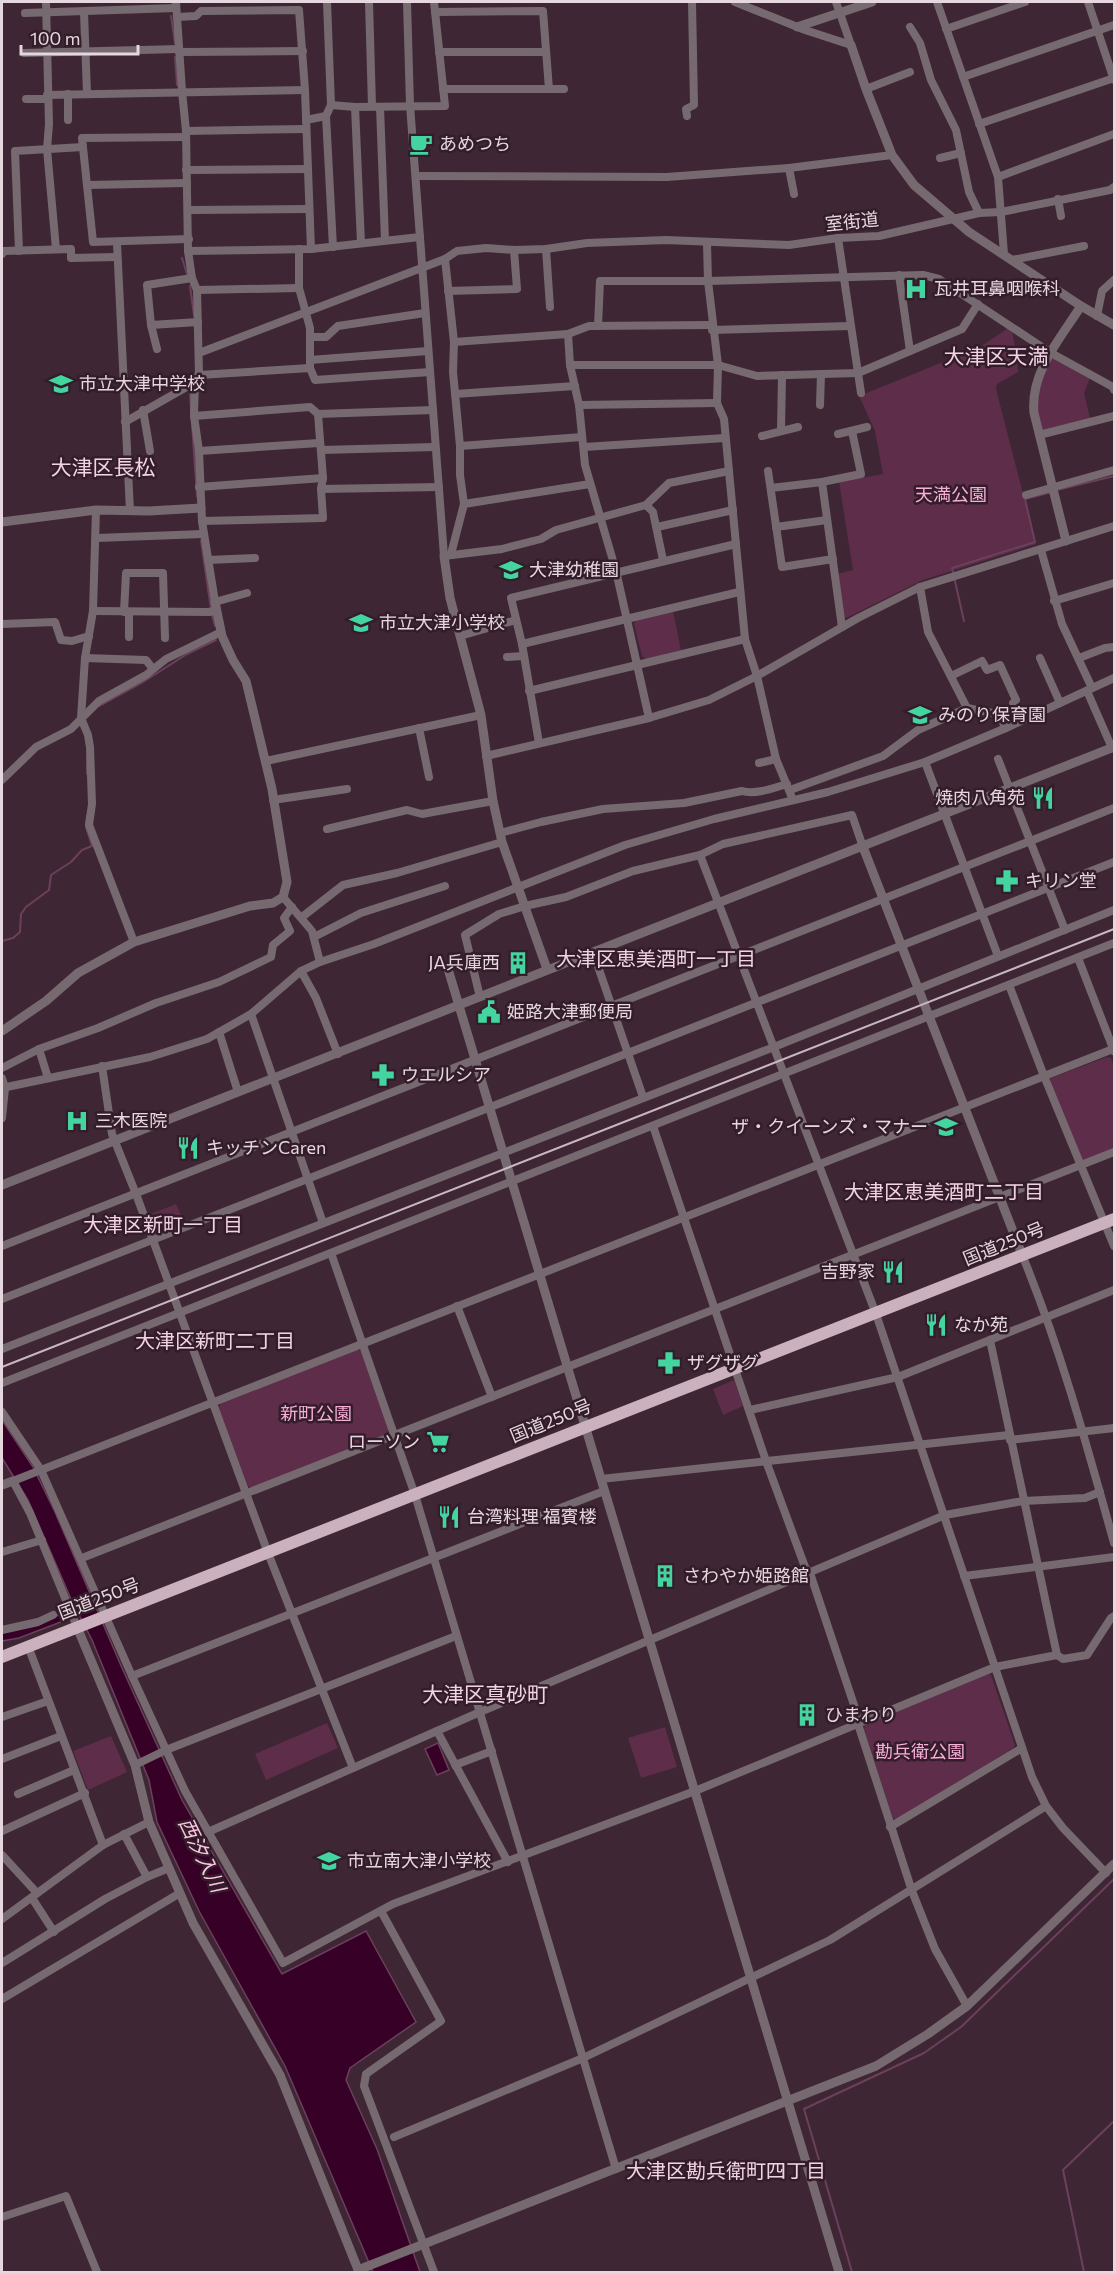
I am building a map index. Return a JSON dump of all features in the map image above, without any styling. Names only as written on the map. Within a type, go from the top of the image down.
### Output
[{"type":"highway","name":"国道250号","points":[[2,1657],[1110,1221]]},
{"type":"street","points":[[46,2],[49,124],[47,149],[56,249]]},
{"type":"street","points":[[327,2],[331,105],[326,116],[333,247]]},
{"type":"street","points":[[369,2],[385,240]]},
{"type":"street","points":[[407,2],[410,105],[421,268],[450,598],[481,715],[493,801],[501,837],[547,969]]},
{"type":"street","points":[[331,105],[445,106],[435,2]]},
{"type":"street","points":[[687,116],[686,108],[694,105],[692,2]]},
{"type":"street","points":[[735,2],[797,27],[851,45]]},
{"type":"street","points":[[836,2],[892,155],[914,185],[953,219],[1012,260],[1114,325]]},
{"type":"street","points":[[797,27],[872,2]]},
{"type":"street","points":[[936,2],[998,177],[1004,254]]},
{"type":"street","points":[[946,29],[1025,2]]},
{"type":"street","points":[[979,124],[1114,79],[1088,2]]},
{"type":"street","points":[[25,13],[176,9],[196,16],[201,11],[299,10],[305,90],[311,249]]},
{"type":"street","points":[[176,9],[186,134],[188,251],[192,278],[197,290],[199,375]]},
{"type":"street","points":[[435,12],[543,11],[549,89]]},
{"type":"street","points":[[84,12],[87,94]]},
{"type":"street","points":[[963,78],[1114,24]]},
{"type":"street","points":[[910,27],[920,43],[931,80],[956,130],[969,192],[979,213]]},
{"type":"street","points":[[24,53],[179,50],[303,51]]},
{"type":"street","points":[[439,52],[546,52]]},
{"type":"street","points":[[866,89],[910,72]]},
{"type":"street","points":[[443,89],[564,89]]},
{"type":"street","points":[[26,99],[68,94],[305,90]]},
{"type":"street","points":[[68,94],[68,120]]},
{"type":"street","points":[[355,107],[361,243]]},
{"type":"street","points":[[306,120],[326,116]]},
{"type":"street","points":[[189,239],[93,242],[82,138],[306,129]]},
{"type":"street","points":[[998,177],[1114,134]]},
{"type":"street","points":[[19,251],[15,151],[83,147]]},
{"type":"street","points":[[940,158],[961,153]]},
{"type":"street","points":[[416,176],[668,177],[789,168],[892,155]]},
{"type":"street","points":[[789,168],[794,194]]},
{"type":"street","points":[[186,170],[308,169]]},
{"type":"street","points":[[87,185],[187,183]]},
{"type":"street","name":"室街道","points":[[199,353],[445,259],[457,251],[486,248],[546,249],[587,243],[666,240],[789,245],[838,238],[879,236],[979,213],[1001,212],[1110,190],[1114,187]]},
{"type":"street","points":[[1058,200],[1061,216]]},
{"type":"street","points":[[188,210],[309,209]]},
{"type":"street","points":[[188,251],[311,249],[420,237]]},
{"type":"street","points":[[838,238],[861,393]]},
{"type":"street","points":[[1073,238],[1073,249]]},
{"type":"street","points":[[117,243],[130,511]]},
{"type":"street","points":[[707,243],[712,328],[718,365],[717,403],[724,419],[745,639],[757,676],[776,759],[793,800]]},
{"type":"street","points":[[1012,260],[1084,246]]},
{"type":"street","points":[[2,254],[4,251],[71,249],[71,258],[117,257]]},
{"type":"street","points":[[300,249],[299,288],[310,337],[310,364],[315,380],[430,372]]},
{"type":"street","points":[[546,249],[550,307]]},
{"type":"street","points":[[448,291],[517,290],[514,250]]},
{"type":"street","points":[[445,259],[454,342],[454,394],[464,504],[448,555]]},
{"type":"street","points":[[899,275],[910,351]]},
{"type":"street","points":[[598,326],[600,281],[708,281],[922,275],[939,279],[1051,353],[1113,387],[1114,390]]},
{"type":"street","points":[[156,350],[150,325],[147,285],[192,278]]},
{"type":"street","points":[[1097,315],[1102,291],[1114,280]]},
{"type":"street","points":[[197,290],[299,288]]},
{"type":"street","points":[[570,364],[718,365],[757,376],[858,373],[962,329],[978,304]]},
{"type":"street","points":[[1066,541],[1034,413],[1033,391],[1039,373],[1082,306]]},
{"type":"street","points":[[310,337],[326,337],[338,326],[425,313]]},
{"type":"street","points":[[150,325],[198,322]]},
{"type":"street","points":[[454,342],[568,334],[590,326],[712,328],[850,326]]},
{"type":"street","points":[[568,334],[570,364],[579,405],[585,465],[616,571],[649,718]]},
{"type":"street","points":[[320,962],[314,937],[302,917],[284,897],[287,882],[266,761],[246,681],[233,660],[213,608],[199,487],[199,451],[194,416],[195,378],[199,375],[428,351]]},
{"type":"street","points":[[820,405],[821,374]]},
{"type":"street","points":[[781,431],[782,375]]},
{"type":"street","points":[[125,422],[190,385],[194,386]]},
{"type":"street","points":[[454,394],[575,386]]},
{"type":"street","points":[[579,405],[717,403]]},
{"type":"street","points":[[194,416],[310,407],[318,414],[433,410]]},
{"type":"street","points":[[144,410],[150,451]]},
{"type":"street","points":[[202,521],[323,518],[321,489],[323,478],[318,414]]},
{"type":"street","points":[[1039,435],[1114,416]]},
{"type":"street","points":[[762,436],[798,427]]},
{"type":"street","points":[[838,434],[867,427]]},
{"type":"street","points":[[771,488],[822,482],[861,474],[852,431]]},
{"type":"street","points":[[460,446],[582,437]]},
{"type":"street","points":[[584,447],[725,438]]},
{"type":"street","points":[[199,451],[320,446],[435,447]]},
{"type":"street","points":[[1026,495],[1114,470]]},
{"type":"street","points":[[448,555],[502,549],[541,539],[556,530],[646,506],[669,483],[729,471]]},
{"type":"street","points":[[768,471],[782,567],[833,559]]},
{"type":"street","points":[[199,487],[323,478]]},
{"type":"street","points":[[822,482],[842,627]]},
{"type":"street","points":[[464,504],[590,484]]},
{"type":"street","points":[[321,489],[439,487]]},
{"type":"street","points":[[646,506],[653,512],[663,560]]},
{"type":"street","points":[[2,522],[96,510],[201,508]]},
{"type":"street","points":[[96,510],[93,612],[85,658],[81,718],[90,747],[92,804],[89,825],[134,942]]},
{"type":"street","points":[[657,527],[733,510]]},
{"type":"street","points":[[776,527],[827,520]]},
{"type":"street","points":[[486,756],[649,718],[709,700],[920,587],[1114,526]]},
{"type":"street","points":[[96,538],[203,534]]},
{"type":"street","points":[[539,743],[522,644],[511,598],[736,544]]},
{"type":"street","points":[[2,1185],[1113,747],[1079,658],[1062,624],[1041,550]]},
{"type":"street","points":[[208,560],[255,558]]},
{"type":"street","points":[[129,637],[126,612],[126,573],[163,573],[165,638]]},
{"type":"street","points":[[1054,601],[1114,583]]},
{"type":"street","points":[[920,587],[928,632],[967,708]]},
{"type":"street","points":[[522,644],[739,592]]},
{"type":"street","points":[[93,612],[165,612],[213,608],[247,593]]},
{"type":"street","points":[[460,636],[516,620]]},
{"type":"street","points":[[2,624],[55,622],[61,640],[72,641],[89,636]]},
{"type":"street","points":[[2,780],[36,747],[71,729],[99,701],[166,659],[221,633]]},
{"type":"street","points":[[529,691],[745,639]]},
{"type":"street","points":[[1079,658],[1114,647]]},
{"type":"street","points":[[507,657],[523,656]]},
{"type":"street","points":[[85,658],[146,660],[153,669]]},
{"type":"street","points":[[1040,658],[1060,703]]},
{"type":"street","points":[[951,676],[982,661],[987,670],[1000,665],[1016,700],[1013,702],[1022,721]]},
{"type":"street","points":[[3,1088],[185,1047],[251,1014],[301,971],[320,962],[374,944],[625,845],[714,819],[879,777],[925,762],[1022,721],[1114,678]]},
{"type":"street","points":[[302,917],[343,885],[397,873],[542,822],[603,809],[684,803],[742,791],[746,793],[789,787],[883,756],[918,730],[967,708],[998,714],[1006,728]]},
{"type":"street","points":[[266,761],[481,715]]},
{"type":"street","points":[[419,728],[429,777]]},
{"type":"street","points":[[759,763],[776,759]]},
{"type":"street","points":[[998,759],[1011,787],[1065,930]]},
{"type":"street","points":[[925,762],[998,956]]},
{"type":"street","points":[[273,800],[347,789]]},
{"type":"street","points":[[327,829],[407,810],[422,814],[493,801]]},
{"type":"street","points":[[2,1246],[1114,808]]},
{"type":"street","points":[[480,997],[465,935],[499,914],[566,897],[633,871],[700,855],[723,844],[852,815],[1048,1317],[1114,1544]]},
{"type":"street","points":[[700,855],[876,1314],[1032,1777],[1046,1806],[1063,1828],[1106,1873]]},
{"type":"street","points":[[2,1299],[1114,862]]},
{"type":"street","points":[[314,937],[361,913],[445,886]]},
{"type":"street","points":[[2,1031],[46,1001],[78,973],[134,942],[250,906],[273,903],[284,897]]},
{"type":"street","points":[[2,1068],[39,1049],[259,965],[271,957],[273,945],[290,931],[284,918],[292,907]]},
{"type":"street","points":[[2,1349],[774,1047],[1114,910]]},
{"type":"street","points":[[2,1383],[1114,943]]},
{"type":"street","points":[[593,952],[643,1097]]},
{"type":"street","points":[[2,1485],[684,1216],[1114,1051],[1110,1030],[1078,958]]},
{"type":"street","points":[[448,969],[839,2272]]},
{"type":"street","points":[[301,971],[316,998],[338,1054]]},
{"type":"street","points":[[1009,985],[1081,1166],[1110,1221],[1114,1246]]},
{"type":"street","points":[[251,1014],[323,1223]]},
{"type":"street","points":[[219,1032],[238,1092]]},
{"type":"street","points":[[39,1049],[48,1078]]},
{"type":"street","points":[[102,1066],[112,1134],[291,1614],[353,1768]]},
{"type":"street","points":[[2,1078],[2,1118]]},
{"type":"street","points":[[653,1126],[766,1461],[805,1567],[810,1572],[912,1891],[934,1949],[967,2006]]},
{"type":"street","points":[[82,1558],[1114,1152]]},
{"type":"street","points":[[331,1253],[415,1495],[432,1559],[492,1751],[616,2169]]},
{"type":"street","points":[[750,1410],[898,1377],[1114,1290]]},
{"type":"street","points":[[457,1306],[492,1397]]},
{"type":"street","points":[[990,1340],[1057,1655],[1063,1659],[1087,1655],[1114,1616]]},
{"type":"street","points":[[2,1413],[41,1470],[185,1791],[283,1963],[393,1904],[695,1791],[995,1667],[1057,1655]]},
{"type":"street","points":[[602,1479],[919,1445],[1114,1428]]},
{"type":"street","points":[[13,1481],[42,1540],[135,1765],[149,1822],[169,1869],[193,1923],[280,2075],[359,2271],[876,2066],[928,2034],[967,2006],[1114,1864]]},
{"type":"street","points":[[132,1676],[604,1491]]},
{"type":"street","points":[[208,1832],[480,1712],[945,1515],[1023,1501],[1086,1498],[1100,1492]]},
{"type":"street","points":[[2,1552],[42,1540]]},
{"type":"street","points":[[963,1576],[1114,1557]]},
{"type":"street","points":[[2,1630],[38,1622],[53,1615]]},
{"type":"street","points":[[135,1765],[166,1750],[456,1636]]},
{"type":"street","points":[[28,1646],[103,1845]]},
{"type":"street","points":[[2,1717],[48,1701]]},
{"type":"street","points":[[436,1731],[508,1862]]},
{"type":"street","points":[[2,1759],[61,1736]]},
{"type":"street","points":[[890,1827],[1022,1748]]},
{"type":"street","points":[[455,1765],[492,1751]]},
{"type":"street","points":[[18,1794],[74,1770]]},
{"type":"street","points":[[2,1831],[85,1793]]},
{"type":"street","points":[[394,2138],[583,2058],[830,1940],[1046,1806]]},
{"type":"street","points":[[2,1919],[103,1845],[149,1822]]},
{"type":"street","points":[[124,1834],[147,1877]]},
{"type":"street","points":[[2,1855],[34,1895],[54,1932]]},
{"type":"street","points":[[2,1963],[105,1899],[147,1877],[169,1869]]},
{"type":"street","points":[[2,1999],[180,1893]]},
{"type":"street","points":[[381,1911],[441,2021],[366,2074],[364,2086],[434,2272]]},
{"type":"street","points":[[2,2217],[66,2196],[97,2272]]},
{"type":"green space","name":"天満公園","points":[[1008,328],[1012,331],[1018,372],[997,384],[996,389],[1036,544],[923,580],[846,618],[843,616],[837,574],[853,570],[839,482],[883,474],[875,431],[859,396],[980,347]]},
{"type":"green space","points":[[1051,359],[1056,359],[1090,378],[1084,393],[1090,418],[1043,431],[1036,401],[1041,379]]},
{"type":"green space","points":[[673,611],[681,650],[646,659],[642,656],[634,624],[636,619]]},
{"type":"green space","points":[[1107,1057],[1111,1058],[1114,1067],[1114,1148],[1084,1160],[1081,1159],[1050,1081],[1051,1078]]},
{"type":"green space","points":[[176,1204],[184,1222],[158,1232],[155,1231],[148,1215]]},
{"type":"green space","name":"新町公園","points":[[357,1349],[363,1352],[389,1430],[385,1435],[252,1488],[248,1486],[218,1409],[221,1403]]},
{"type":"green space","points":[[734,1380],[743,1406],[723,1415],[713,1389]]},
{"type":"green space","name":"勘兵衛公園","points":[[988,1674],[991,1675],[1015,1745],[897,1820],[893,1819],[864,1729],[865,1725]]},
{"type":"green space","points":[[327,1723],[338,1748],[266,1780],[255,1754]]},
{"type":"green space","points":[[665,1727],[677,1767],[641,1778],[628,1738]]},
{"type":"green space","points":[[111,1736],[127,1772],[88,1790],[73,1751]]},
{"type":"water","name":"西汐入川","points":[[2,1420],[33,1467],[55,1512],[182,1800],[282,1974],[366,1931],[416,2022],[350,2068],[346,2080],[377,2149],[420,2272],[373,2272],[285,2066],[199,1911],[157,1822],[149,1780],[92,1640],[71,1599],[28,1500],[2,1458]]},
{"type":"water","points":[[59,1615],[60,1618],[65,1616],[66,1620],[19,1638],[2,1641],[2,1633]]},
{"type":"water","points":[[438,1743],[449,1770],[437,1775],[425,1749]]},
{"type":"waterway","points":[[171,16],[175,43]]},
{"type":"waterway","points":[[175,57],[177,85]]},
{"type":"waterway","points":[[182,258],[187,274]]},
{"type":"waterway","points":[[190,286],[194,315]]},
{"type":"waterway","points":[[190,394],[197,497]]},
{"type":"waterway","points":[[1057,490],[1114,476]]},
{"type":"waterway","points":[[964,621],[952,568],[1035,542],[1025,499],[1052,492]]},
{"type":"waterway","points":[[201,541],[211,609]]},
{"type":"waterway","points":[[212,615],[215,626]]},
{"type":"waterway","points":[[99,706],[187,654],[216,640]]},
{"type":"waterway","points":[[87,756],[87,774]]},
{"type":"waterway","points":[[2,941],[13,938],[20,932],[21,914],[26,907],[49,890],[51,875],[71,862],[82,850],[92,846],[86,827],[87,815]]},
{"type":"waterway","points":[[852,2272],[804,2109],[924,2053],[961,2027],[1114,1879]]},
{"type":"waterway","points":[[1084,2272],[1063,2170],[1114,2121]]},
{"type":"railway","points":[[2,1367],[1114,929]]},
{"type":"place","name":"あめつち","points":[[421,144]]},
{"type":"place","name":"瓦井耳鼻咽喉科","points":[[916,289]]},
{"type":"place","name":"市立大津中学校","points":[[61,384]]},
{"type":"place","name":"大津幼稚園","points":[[511,570]]},
{"type":"place","name":"市立大津小学校","points":[[361,623]]},
{"type":"place","name":"みのり保育園","points":[[920,715]]},
{"type":"place","name":"焼肉八角苑","points":[[1043,798]]},
{"type":"place","name":"キリン堂","points":[[1007,881]]},
{"type":"place","name":"JA兵庫西","points":[[518,963]]},
{"type":"place","name":"姫路大津郵便局","points":[[489,1012]]},
{"type":"place","name":"ウエルシア","points":[[383,1075]]},
{"type":"place","name":"三木医院","points":[[77,1121]]},
{"type":"place","name":"ザ・クイーンズ・マナー","points":[[946,1127]]},
{"type":"place","name":"キッチンCaren","points":[[188,1148]]},
{"type":"place","name":"吉野家","points":[[893,1272]]},
{"type":"place","name":"なか苑","points":[[936,1325]]},
{"type":"place","name":"ザグザグ","points":[[669,1363]]},
{"type":"place","name":"ローソン","points":[[438,1442]]},
{"type":"place","name":"台湾料理 福賓楼","points":[[449,1517]]},
{"type":"place","name":"さわやか姫路館","points":[[665,1576]]},
{"type":"place","name":"ひまわり","points":[[807,1715]]},
{"type":"place","name":"市立南大津小学校","points":[[329,1861]]},
{"type":"district","name":"大津区天満","points":[[996,357]]},
{"type":"district","name":"大津区長松","points":[[103,468]]},
{"type":"district","name":"大津区恵美酒町一丁目","points":[[656,959]]},
{"type":"district","name":"大津区恵美酒町二丁目","points":[[944,1192]]},
{"type":"district","name":"大津区新町一丁目","points":[[163,1225]]},
{"type":"district","name":"大津区新町二丁目","points":[[215,1341]]},
{"type":"district","name":"大津区真砂町","points":[[485,1695]]},
{"type":"district","name":"大津区勘兵衛町四丁目","points":[[726,2171]]}]
